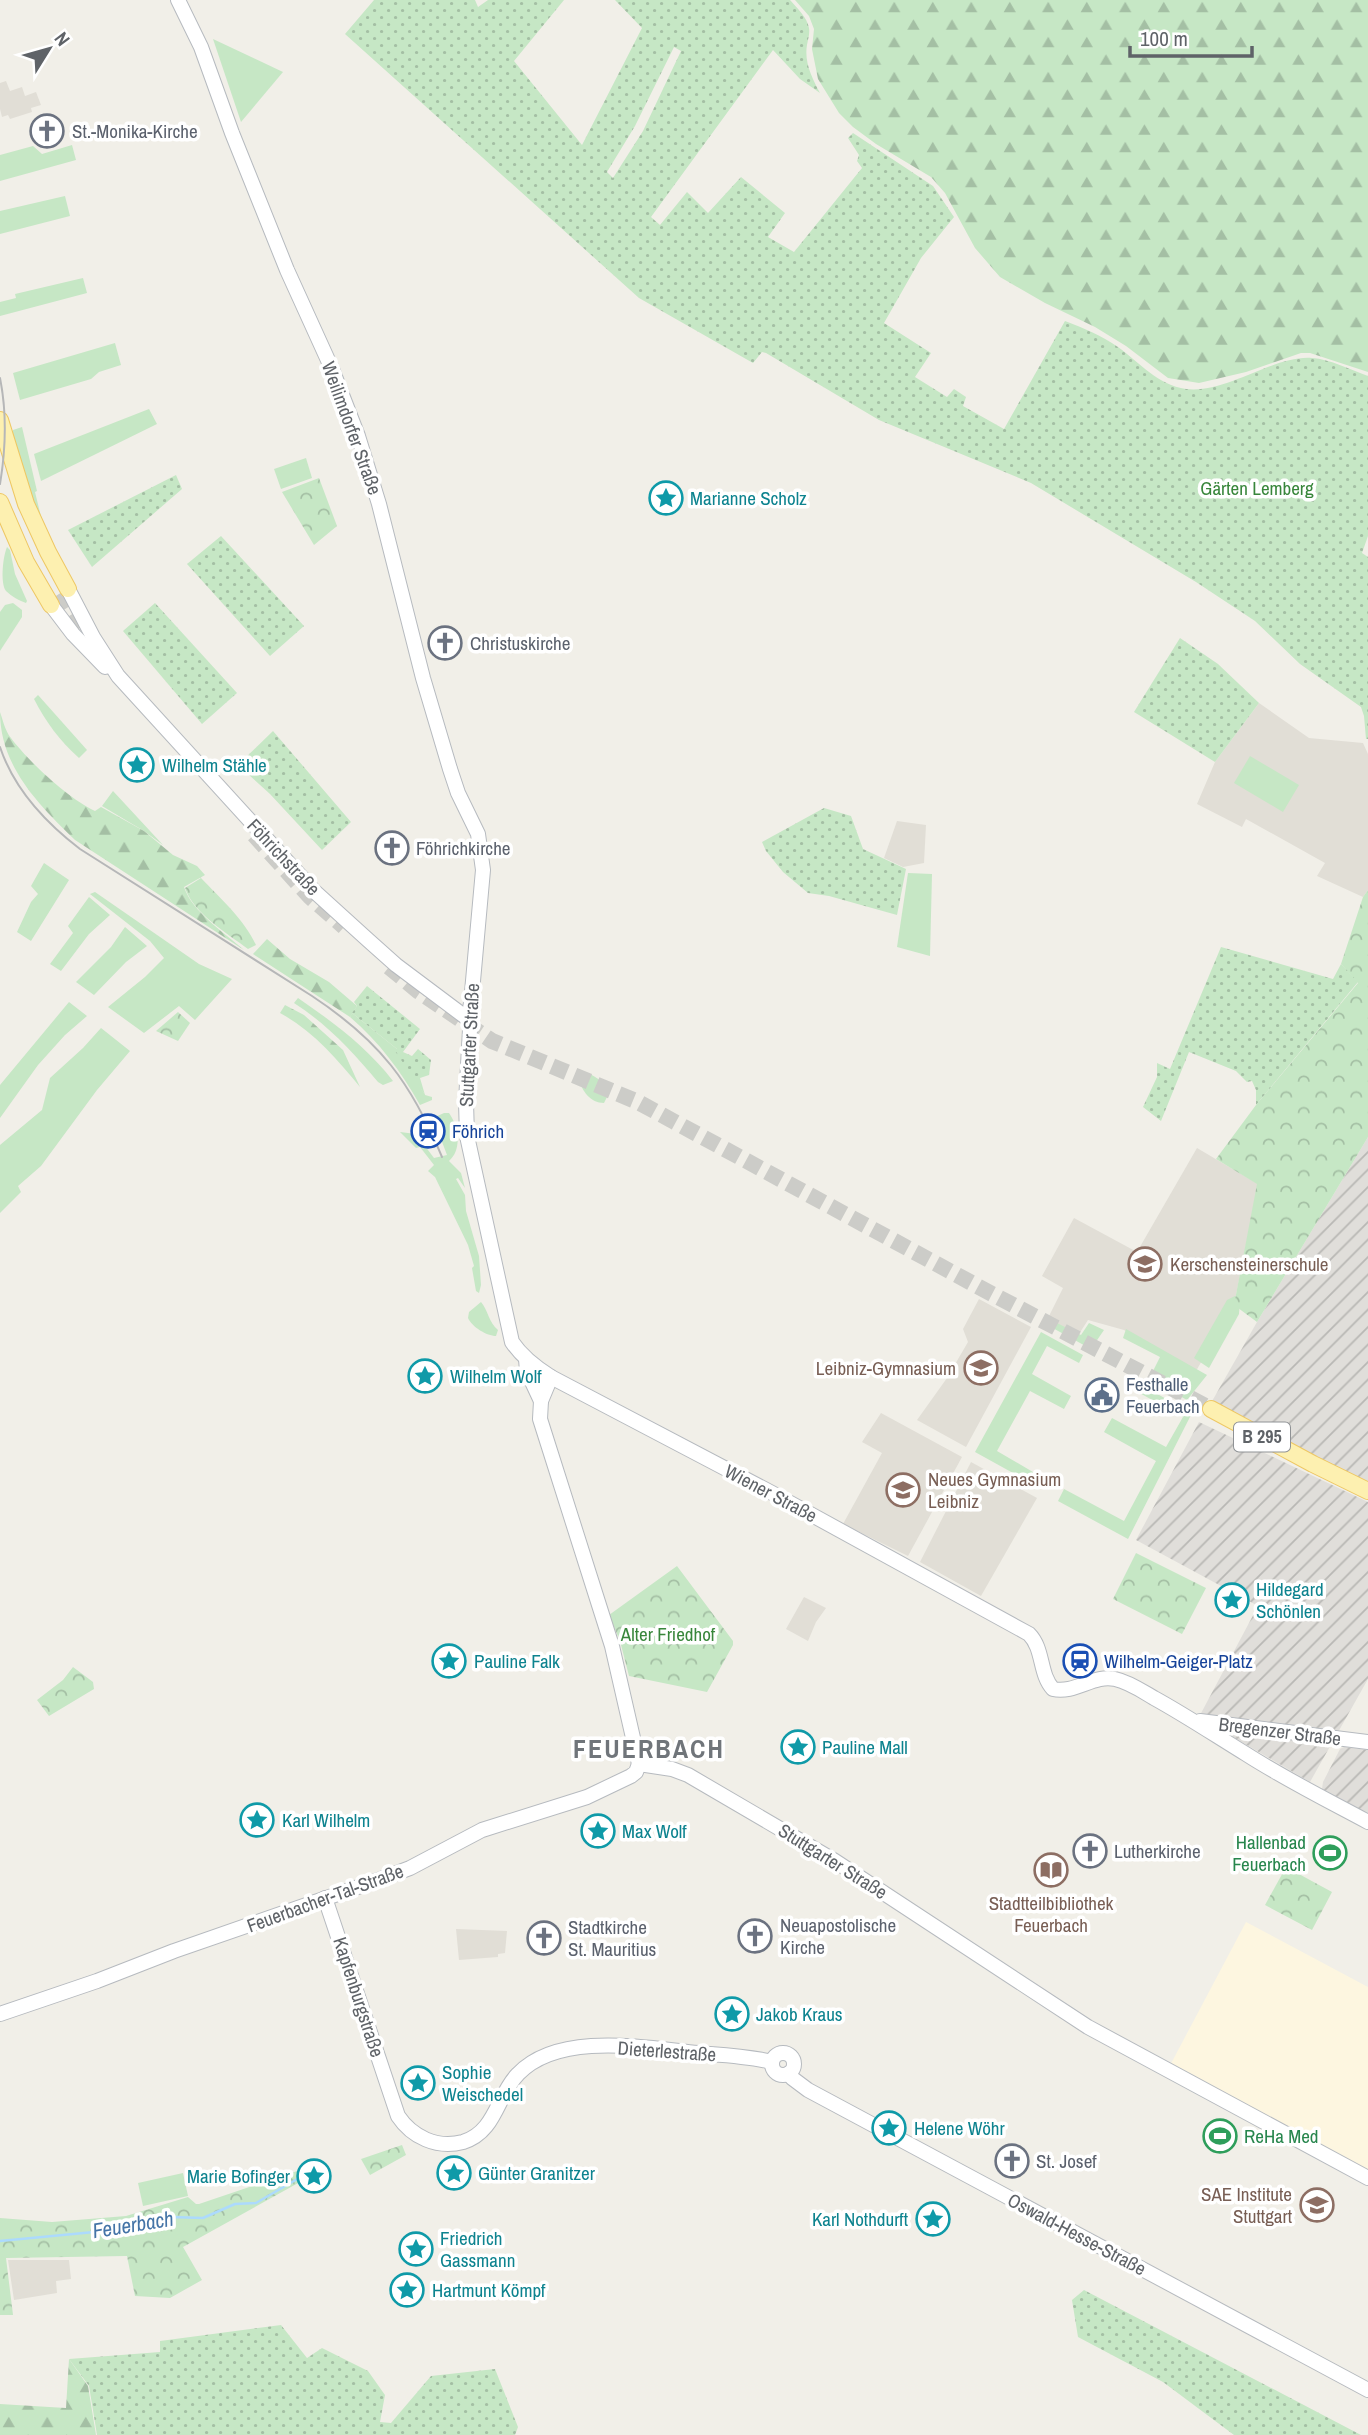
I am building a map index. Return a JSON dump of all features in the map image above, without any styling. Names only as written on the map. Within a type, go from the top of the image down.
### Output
[{"type":"main road","points":[[0,421],[26,504],[73,616]]},
{"type":"main road","name":"Föhrichstraße","points":[[0,454],[21,519],[45,569],[73,616]]},
{"type":"main road","points":[[0,502],[26,562],[73,616]]},
{"type":"main road","name":"B 295","points":[[1211,1409],[1368,1491]]},
{"type":"street","name":"Weilimdorfer Straße","points":[[178,0],[201,47],[287,270],[332,369],[358,436],[450,769],[478,834],[483,870]]},
{"type":"street","name":"Föhrichstraße","points":[[73,616],[118,676],[314,891],[396,965],[467,1019]]},
{"type":"street","name":"Stuttgarter Straße","points":[[483,870],[471,1003],[467,1019],[470,1029],[467,1136],[512,1342]]},
{"type":"street","name":"Wiener Straße","points":[[512,1342],[526,1359],[551,1377],[772,1493],[1029,1634],[1034,1639],[1046,1679],[1053,1689],[1072,1689],[1103,1678],[1113,1678],[1127,1682],[1192,1719]]},
{"type":"street","points":[[526,1359],[527,1371],[541,1402]]},
{"type":"street","points":[[551,1377],[541,1402],[540,1419],[612,1646],[639,1764]]},
{"type":"street","points":[[1192,1719],[1247,1755],[1368,1822]]},
{"type":"street","name":"Bregenzer Straße","points":[[1192,1719],[1368,1742]]},
{"type":"street","points":[[1232,1726],[1247,1755]]},
{"type":"street","name":"Stuttgarter Straße","points":[[639,1764],[672,1769],[688,1775],[835,1861],[1088,2027],[1368,2178]]},
{"type":"street","name":"Feuerbacher-Tal-Straße","points":[[0,2014],[410,1868],[482,1830],[587,1797],[631,1776],[639,1764]]},
{"type":"street","name":"Kapfenburgstraße","points":[[325,1898],[398,2116],[413,2132],[435,2142],[458,2143],[475,2136],[490,2123],[509,2085],[523,2068]]},
{"type":"street","name":"Dieterlestraße","points":[[523,2068],[546,2056],[567,2050],[624,2045],[732,2055]]},
{"type":"street","name":"Oswald-Hesse-Straße","points":[[732,2055],[772,2062],[780,2053],[791,2056],[794,2065],[789,2073],[808,2090],[1368,2390]]},
{"type":"shaded area","points":[[6,81],[10,91],[22,87],[25,96],[36,92],[41,105],[31,108],[32,112],[10,119],[8,115],[2,117],[0,83]]},
{"type":"shaded area","points":[[1259,703],[1309,738],[1363,743],[1368,754],[1368,890],[1363,897],[1317,876],[1325,863],[1246,819],[1242,827],[1197,804],[1215,762]]},
{"type":"shaded area","points":[[897,821],[926,825],[924,863],[903,867],[884,858]]},
{"type":"shaded area","points":[[1368,1137],[1368,1486],[1211,1403]]},
{"type":"shaded area","name":"Kerschensteinerschule","points":[[1197,1148],[1258,1184],[1234,1305],[1196,1371],[1124,1330],[1088,1320],[1077,1337],[1046,1322],[1063,1288],[1042,1276],[1074,1218],[1137,1252]]},
{"type":"shaded area","name":"Leibniz-Gymnasium","points":[[979,1299],[1031,1327],[966,1447],[917,1420],[947,1378],[968,1342],[963,1329]]},
{"type":"shaded area","name":"Neues Gymnasium Leibniz","points":[[881,1413],[962,1457],[908,1556],[843,1524],[882,1453],[862,1442]]},
{"type":"shaded area","points":[[1199,1422],[1368,1502],[1368,1679],[1310,1782],[1199,1717],[1258,1606],[1136,1540]]},
{"type":"shaded area","points":[[971,1462],[1037,1498],[981,1596],[920,1562]]},
{"type":"shaded area","points":[[804,1597],[826,1608],[808,1641],[786,1629]]},
{"type":"shaded area","points":[[1344,1747],[1368,1750],[1368,1817],[1323,1792],[1323,1782],[1340,1749]]},
{"type":"shaded area","points":[[1246,1922],[1368,1987],[1368,2182],[1166,2073]]},
{"type":"shaded area","points":[[456,1929],[507,1931],[505,1953],[498,1954],[498,1957],[459,1960]]},
{"type":"shaded area","points":[[8,2260],[69,2260],[71,2279],[56,2281],[57,2293],[14,2300]]},
{"type":"green space","name":"Gärten Lemberg","points":[[374,0],[475,0],[478,7],[488,0],[564,0],[514,61],[582,145],[642,28],[615,0],[790,0],[808,24],[808,64],[820,93],[800,79],[773,50],[651,217],[660,225],[687,192],[708,213],[741,177],[785,213],[768,237],[794,252],[862,168],[857,161],[859,155],[848,138],[853,133],[933,186],[954,217],[921,258],[884,323],[931,353],[915,377],[947,397],[954,389],[966,397],[963,406],[1004,429],[1065,321],[1112,343],[1158,378],[1186,389],[1218,386],[1297,359],[1326,360],[1368,376],[1368,536],[1362,553],[1368,557],[1368,739],[1361,707],[1300,664],[1255,621],[1196,582],[1031,483],[879,420],[766,353],[762,352],[753,363],[639,298],[345,34]],"holes":[[[674,47],[681,51],[643,131],[613,178],[607,172],[635,126]]]},
{"type":"green space","points":[[795,0],[1368,0],[1368,372],[1310,353],[1301,353],[1246,372],[1199,383],[1168,378],[1126,346],[1095,327],[1000,277],[975,248],[945,193],[931,177],[876,144],[839,113],[818,79],[812,49],[814,29],[809,16]]},
{"type":"green space","points":[[213,39],[283,72],[241,122]]},
{"type":"green space","points":[[72,145],[76,160],[0,181],[0,155],[33,146],[42,154]]},
{"type":"green space","points":[[65,196],[70,216],[0,234],[0,211]]},
{"type":"green space","points":[[83,278],[87,293],[0,316],[0,302],[16,298],[15,294]]},
{"type":"green space","points":[[115,343],[121,365],[99,372],[91,379],[20,400],[13,373]]},
{"type":"green space","points":[[149,409],[157,424],[41,481],[34,454]]},
{"type":"green space","points":[[22,427],[45,533],[12,443],[13,430]]},
{"type":"green space","points":[[306,458],[312,478],[281,489],[274,469]]},
{"type":"green space","points":[[176,475],[182,489],[92,567],[68,530]]},
{"type":"green space","points":[[319,478],[337,526],[314,545],[282,492]]},
{"type":"green space","points":[[221,536],[304,626],[270,656],[187,564]]},
{"type":"green space","points":[[7,547],[26,603],[10,595],[4,587],[3,569]]},
{"type":"green space","points":[[13,603],[22,610],[22,617],[0,651],[0,612],[5,605]]},
{"type":"green space","points":[[155,603],[237,693],[202,724],[123,631]]},
{"type":"green space","points":[[1180,638],[1218,664],[1259,703],[1215,762],[1134,712]]},
{"type":"green space","points":[[38,695],[87,750],[79,758],[48,723],[34,699]]},
{"type":"green space","points":[[0,712],[6,729],[18,747],[61,789],[95,811],[101,807],[144,831],[173,855],[197,866],[205,875],[184,887],[188,896],[202,914],[244,950],[75,840],[35,798],[14,767],[2,732]]},
{"type":"green space","points":[[273,731],[351,822],[322,850],[270,794],[238,765]]},
{"type":"green space","points":[[1250,756],[1299,785],[1283,812],[1234,783]]},
{"type":"green space","points":[[113,791],[163,845],[102,806]]},
{"type":"green space","points":[[824,808],[851,816],[863,849],[906,869],[897,915],[829,896],[808,893],[783,872],[766,851],[762,842]]},
{"type":"green space","points":[[44,863],[69,880],[31,941],[17,932],[31,902],[38,894],[31,886]]},
{"type":"green space","points":[[908,873],[932,874],[930,956],[897,947]]},
{"type":"green space","points":[[201,878],[238,918],[256,945],[248,949],[203,915],[185,888]]},
{"type":"green space","points":[[1368,890],[1368,1137],[1257,1322],[1234,1305],[1257,1184],[1216,1159],[1256,1105],[1358,983],[1341,964],[1363,897]]},
{"type":"green space","points":[[95,892],[199,964],[232,979],[195,1020],[179,1006],[144,1033],[108,1007],[164,958],[150,941],[90,894]]},
{"type":"green space","points":[[89,897],[110,915],[89,934],[61,971],[50,964],[73,933],[68,926]]},
{"type":"green space","points":[[125,927],[147,946],[126,962],[94,995],[76,982],[111,947]]},
{"type":"green space","points":[[267,939],[290,959],[329,982],[357,1006],[350,1017],[253,954]]},
{"type":"green space","points":[[1221,947],[1333,979],[1341,964],[1358,982],[1256,1105],[1256,1090],[1252,1081],[1247,1082],[1236,1071],[1189,1052],[1161,1121],[1143,1107],[1157,1077],[1157,1063],[1170,1069]]},
{"type":"green space","points":[[367,986],[420,1029],[403,1052],[412,1056],[418,1049],[431,1060],[429,1075],[420,1078],[425,1095],[395,1051],[397,1049],[352,1013],[357,1006],[354,1002]]},
{"type":"green space","points":[[298,998],[349,1036],[393,1081],[383,1085],[378,1082],[339,1039],[294,1003]]},
{"type":"green space","points":[[69,1002],[87,1016],[65,1035],[38,1065],[0,1118],[0,1085]]},
{"type":"green space","points":[[285,1005],[304,1015],[343,1050],[360,1087],[313,1037],[280,1013]]},
{"type":"green space","points":[[178,1012],[190,1023],[178,1041],[156,1031]]},
{"type":"green space","points":[[352,1013],[397,1049],[425,1095],[432,1097],[432,1100],[420,1105],[389,1058],[350,1017]]},
{"type":"green space","points":[[101,1028],[130,1051],[97,1090],[41,1166],[18,1186],[21,1192],[0,1213],[0,1145],[42,1110],[50,1078]]},
{"type":"green space","points":[[587,1073],[597,1078],[607,1089],[609,1093],[604,1103],[591,1099],[582,1088],[579,1079]]},
{"type":"green space","points":[[449,1113],[457,1131],[456,1151],[449,1161],[461,1173],[465,1188],[458,1178],[456,1179],[465,1195],[466,1211],[479,1256],[479,1293],[476,1291],[472,1268],[474,1266],[468,1245],[435,1177],[428,1171],[434,1165],[420,1147],[416,1148],[400,1132],[416,1134],[434,1158],[447,1155],[433,1118]]},
{"type":"green space","points":[[1235,1296],[1240,1301],[1239,1314],[1209,1368],[1194,1358],[1227,1300]]},
{"type":"green space","points":[[481,1302],[498,1330],[496,1336],[480,1330],[468,1318],[469,1312]]},
{"type":"green space","points":[[1051,1320],[1081,1335],[1089,1323],[1104,1330],[1091,1349],[1049,1326]]},
{"type":"green space","points":[[1126,1329],[1207,1375],[1187,1400],[1149,1379],[1160,1357],[1123,1338]]},
{"type":"green space","points":[[1041,1332],[1083,1355],[1079,1363],[1047,1346],[1032,1374],[1071,1396],[1064,1409],[1030,1391],[997,1451],[1038,1475],[1033,1484],[975,1452]]},
{"type":"green space","points":[[1139,1384],[1192,1413],[1128,1539],[1058,1501],[1064,1489],[1124,1521],[1156,1461],[1104,1432],[1112,1418],[1166,1447],[1183,1417],[1136,1391]]},
{"type":"green space","points":[[1136,1553],[1206,1588],[1182,1634],[1113,1599]]},
{"type":"green space","name":"Alter Friedhof","points":[[677,1566],[733,1641],[707,1692],[629,1676],[620,1641],[609,1615]]},
{"type":"green space","points":[[73,1667],[93,1682],[94,1689],[49,1716],[37,1700],[63,1680]]},
{"type":"green space","points":[[1286,1867],[1332,1892],[1312,1930],[1265,1905]]},
{"type":"green space","points":[[402,2145],[406,2155],[370,2175],[361,2159]]},
{"type":"green space","points":[[303,2169],[309,2177],[183,2247],[202,2280],[170,2298],[135,2296],[127,2256],[6,2258],[13,2315],[0,2315],[0,2218],[52,2222],[126,2216],[188,2197],[199,2204]]},
{"type":"green space","points":[[183,2173],[188,2196],[143,2206],[138,2183]]},
{"type":"green space","points":[[1084,2290],[1361,2435],[1234,2435],[1163,2382],[1078,2337],[1072,2300]]},
{"type":"green space","points":[[281,2325],[307,2358],[322,2348],[368,2371],[385,2395],[380,2422],[391,2423],[431,2376],[495,2369],[518,2427],[515,2435],[97,2435],[89,2386],[69,2359],[160,2352],[160,2341]]},
{"type":"green space","points":[[69,2359],[88,2386],[96,2435],[0,2435],[0,2404],[66,2408]]},
{"type":"waterway","name":"Feuerbach","points":[[0,2241],[136,2228],[171,2217],[203,2218],[235,2204],[256,2203],[299,2178]]},
{"type":"tunnel","points":[[59,594],[89,640]]},
{"type":"tunnel","points":[[254,835],[309,896],[344,927]]},
{"type":"tunnel","points":[[389,967],[418,991],[492,1041],[638,1102],[1211,1409]]},
{"type":"tram line","points":[[0,378],[5,431],[0,484]]},
{"type":"tram line","points":[[0,747],[14,777],[32,804],[80,849],[312,996],[357,1030],[391,1065],[405,1085],[442,1157]]},
{"type":"place","name":"St.-Monika-Kirche","points":[[47,131]]},
{"type":"place","name":"Marianne Scholz","points":[[666,498]]},
{"type":"place","name":"Christuskirche","points":[[445,643]]},
{"type":"place","name":"Wilhelm Stähle","points":[[137,765]]},
{"type":"place","name":"Föhrichkirche","points":[[392,848]]},
{"type":"place","name":"Föhrich","points":[[428,1131]]},
{"type":"place","name":"Kerschensteinerschule","points":[[1145,1264]]},
{"type":"place","name":"Leibniz-Gymnasium","points":[[981,1368]]},
{"type":"place","name":"Wilhelm Wolf","points":[[425,1376]]},
{"type":"place","name":"Festhalle Feuerbach","points":[[1102,1395]]},
{"type":"place","name":"Neues Gymnasium Leibniz","points":[[903,1490]]},
{"type":"place","name":"Hildegard Schönlen","points":[[1232,1600]]},
{"type":"place","name":"Pauline Falk","points":[[449,1661]]},
{"type":"place","name":"Wilhelm-Geiger-Platz","points":[[1080,1661]]},
{"type":"place","name":"Pauline Mall","points":[[798,1747]]},
{"type":"place","name":"Karl Wilhelm","points":[[257,1820]]},
{"type":"place","name":"Max Wolf","points":[[598,1831]]},
{"type":"place","name":"Lutherkirche","points":[[1090,1851]]},
{"type":"place","name":"Hallenbad Feuerbach","points":[[1330,1853]]},
{"type":"place","name":"Stadtteilbibliothek Feuerbach","points":[[1051,1870]]},
{"type":"place","name":"Neuapostolische Kirche","points":[[755,1936]]},
{"type":"place","name":"Stadtkirche St. Mauritius","points":[[544,1938]]},
{"type":"place","name":"Jakob Kraus","points":[[732,2014]]},
{"type":"place","name":"Sophie Weischedel","points":[[418,2083]]},
{"type":"place","name":"Helene Wöhr","points":[[889,2128]]},
{"type":"place","name":"ReHa Med","points":[[1220,2136]]},
{"type":"place","name":"St. Josef","points":[[1012,2161]]},
{"type":"place","name":"Günter Granitzer","points":[[454,2173]]},
{"type":"place","name":"Marie Bofinger","points":[[314,2176]]},
{"type":"place","name":"SAE Institute Stuttgart","points":[[1317,2205]]},
{"type":"place","name":"Karl Nothdurft","points":[[933,2219]]},
{"type":"place","name":"Friedrich Gassmann","points":[[416,2249]]},
{"type":"place","name":"Hartmunt Kömpf","points":[[407,2290]]},
{"type":"district","name":"FEUERBACH","points":[[649,1749]]}]
